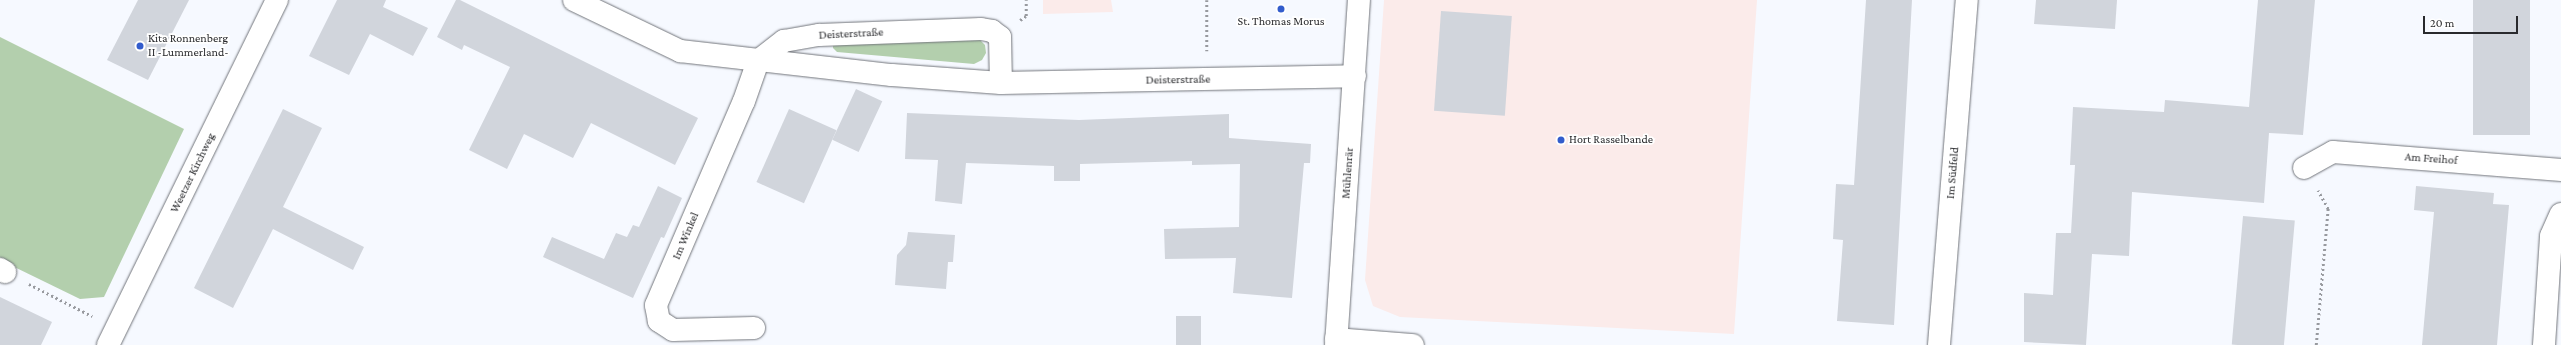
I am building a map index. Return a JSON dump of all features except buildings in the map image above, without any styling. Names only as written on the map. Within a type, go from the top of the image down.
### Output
[{"type":"street","name":"Weetzer Kirchweg","points":[[112,336],[277,0]]},
{"type":"street","name":"Deisterstraße","points":[[574,0],[680,51],[758,61],[1001,83],[1355,76]]},
{"type":"street","name":"Mühlenrär","points":[[1336,342],[1359,0]]},
{"type":"street","name":"Im Südfeld","points":[[1939,345],[1967,0]]},
{"type":"street","name":"Deisterstraße","points":[[758,61],[784,41],[819,35],[981,29],[992,31],[1000,37],[1001,83]]},
{"type":"street","name":"Im Winkel","points":[[754,328],[673,330],[658,321],[656,304],[744,101],[758,61]]},
{"type":"street","name":"Am Freihof","points":[[2304,168],[2333,152],[2561,170]]},
{"type":"street","points":[[2544,345],[2551,236],[2561,214]]},
{"type":"street","points":[[1336,342],[1413,345]]},
{"type":"path","points":[[1207,0],[1208,79]]},
{"type":"path","points":[[2304,168],[2328,209],[2316,345]]},
{"type":"path","points":[[3,271],[112,336]]},
{"type":"shaded area","points":[[1043,0],[1111,0],[1113,12],[1043,14]]},
{"type":"shaded area","name":"Hort Rasselbande","points":[[1384,0],[1757,0],[1734,334],[1400,317],[1373,306],[1365,280]]},
{"type":"green space","points":[[0,37],[184,129],[104,297],[80,299],[0,260]]},
{"type":"green space","points":[[979,39],[985,45],[986,53],[982,60],[974,64],[837,52],[833,48],[833,44]]},
{"type":"place","name":"St. Thomas Morus","points":[[1281,9]]},
{"type":"place","name":"Kita Ronnenberg II -Lummerland-","points":[[140,46]]},
{"type":"place","name":"Hort Rasselbande","points":[[1561,140]]}]
